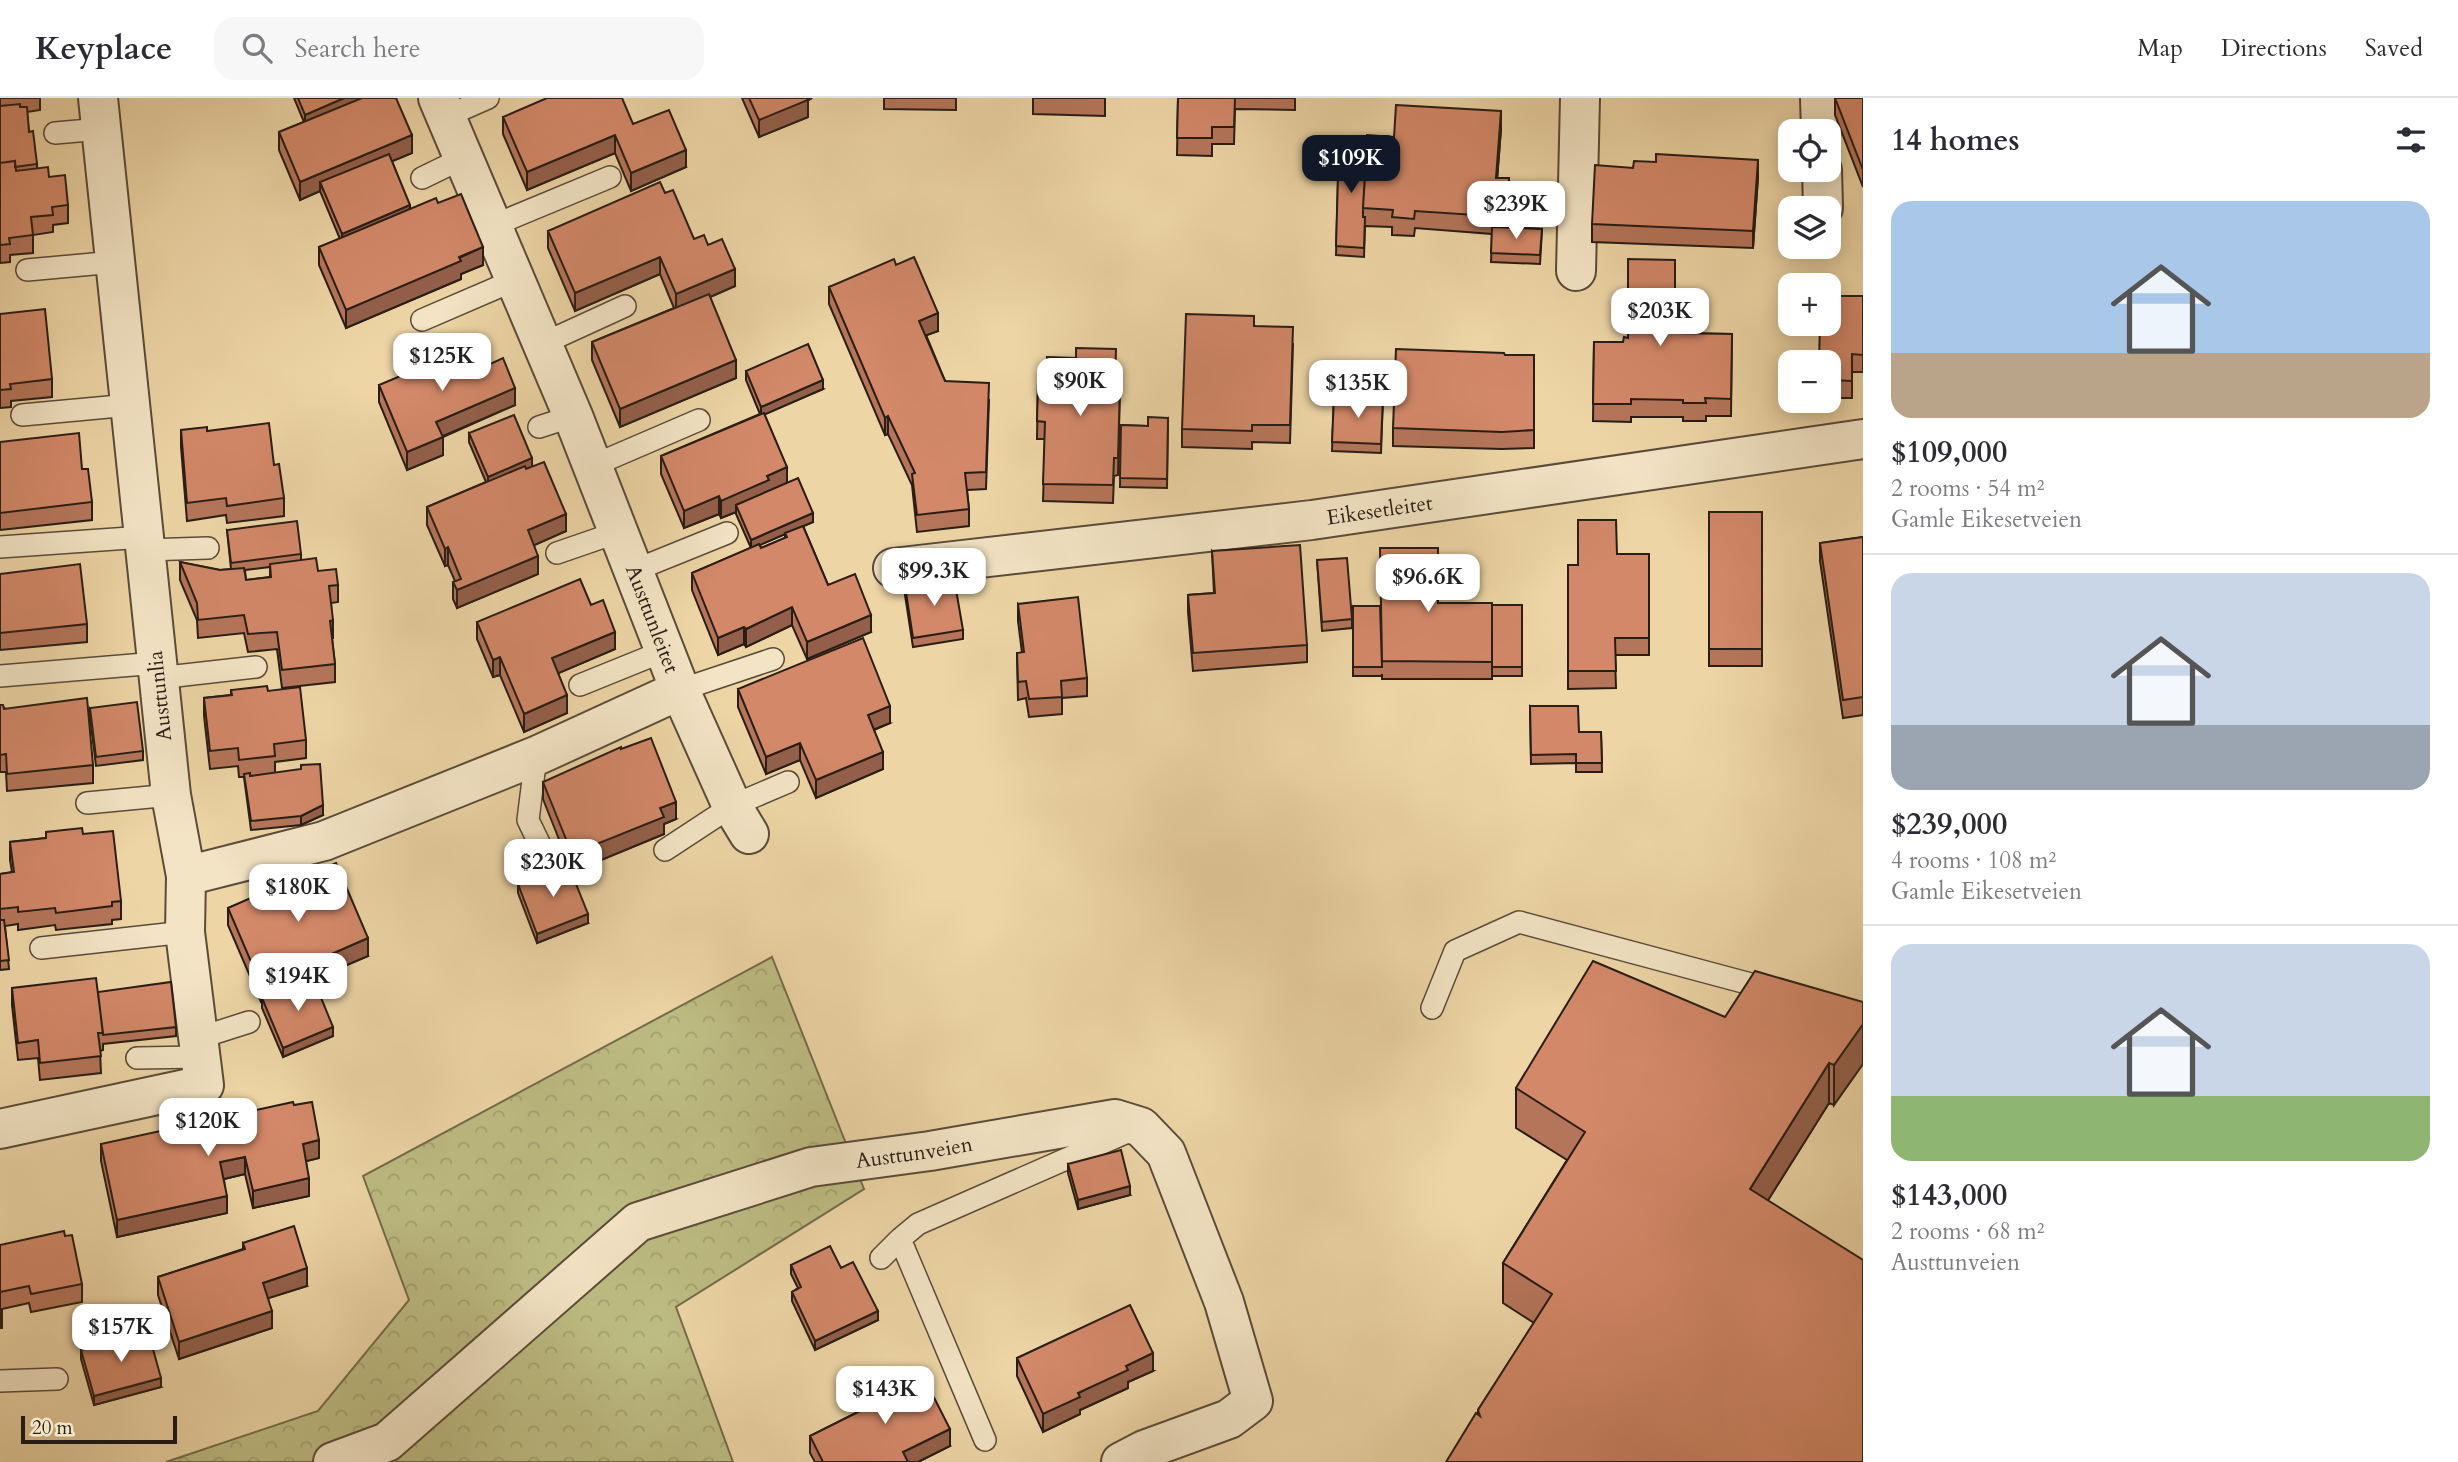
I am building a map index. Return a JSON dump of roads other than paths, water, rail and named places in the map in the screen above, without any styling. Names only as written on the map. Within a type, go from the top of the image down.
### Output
[{"type":"street","points":[[1576,271],[1580,98]]},
{"type":"street","points":[[1820,98],[1821,119]]},
{"type":"street","name":"Austtunleitet","points":[[186,876],[328,850],[680,690],[592,466],[556,422],[542,344],[442,107]]},
{"type":"street","name":"Austtunlia","points":[[0,1129],[204,1086],[186,932],[186,876],[171,795],[100,113]]},
{"type":"street","name":"Eikesetleitet","points":[[893,568],[1312,520],[1863,439]]},
{"type":"street","points":[[680,690],[741,820]]},
{"type":"street","name":"Austtunveien","points":[[333,1462],[387,1443],[638,1222],[811,1167],[930,1151],[1115,1119],[1141,1127]]},
{"type":"street","points":[[1121,1462],[1144,1450],[1229,1419],[1253,1401],[1224,1301],[1166,1153],[1141,1127]]},
{"type":"lane","points":[[442,107],[488,98]]},
{"type":"lane","points":[[55,133],[100,113]]},
{"type":"lane","points":[[422,178],[463,158]]},
{"type":"lane","points":[[492,226],[610,177]]},
{"type":"lane","points":[[27,270],[115,262]]},
{"type":"lane","points":[[422,320],[515,280]]},
{"type":"lane","points":[[542,344],[625,306]]},
{"type":"lane","points":[[22,415],[130,405]]},
{"type":"lane","points":[[592,466],[699,420]]},
{"type":"lane","points":[[557,553],[618,532]]},
{"type":"lane","points":[[633,571],[727,533]]},
{"type":"lane","points":[[0,547],[144,544],[208,548]]},
{"type":"lane","points":[[580,685],[664,651]]},
{"type":"lane","points":[[680,690],[773,659]]},
{"type":"lane","points":[[0,676],[256,667]]},
{"type":"lane","points":[[536,756],[528,821],[540,845]]},
{"type":"lane","points":[[665,850],[741,820],[788,782]]},
{"type":"lane","points":[[87,803],[171,795]]},
{"type":"lane","points":[[1432,1008],[1455,951],[1519,922],[1797,997]]},
{"type":"lane","points":[[41,948],[186,932]]},
{"type":"lane","points":[[137,1058],[200,1048],[249,1022]]},
{"type":"lane","points":[[881,1258],[918,1224],[1141,1127]]},
{"type":"lane","points":[[900,1239],[985,1440]]},
{"type":"lane","points":[[0,1381],[57,1379]]}]
